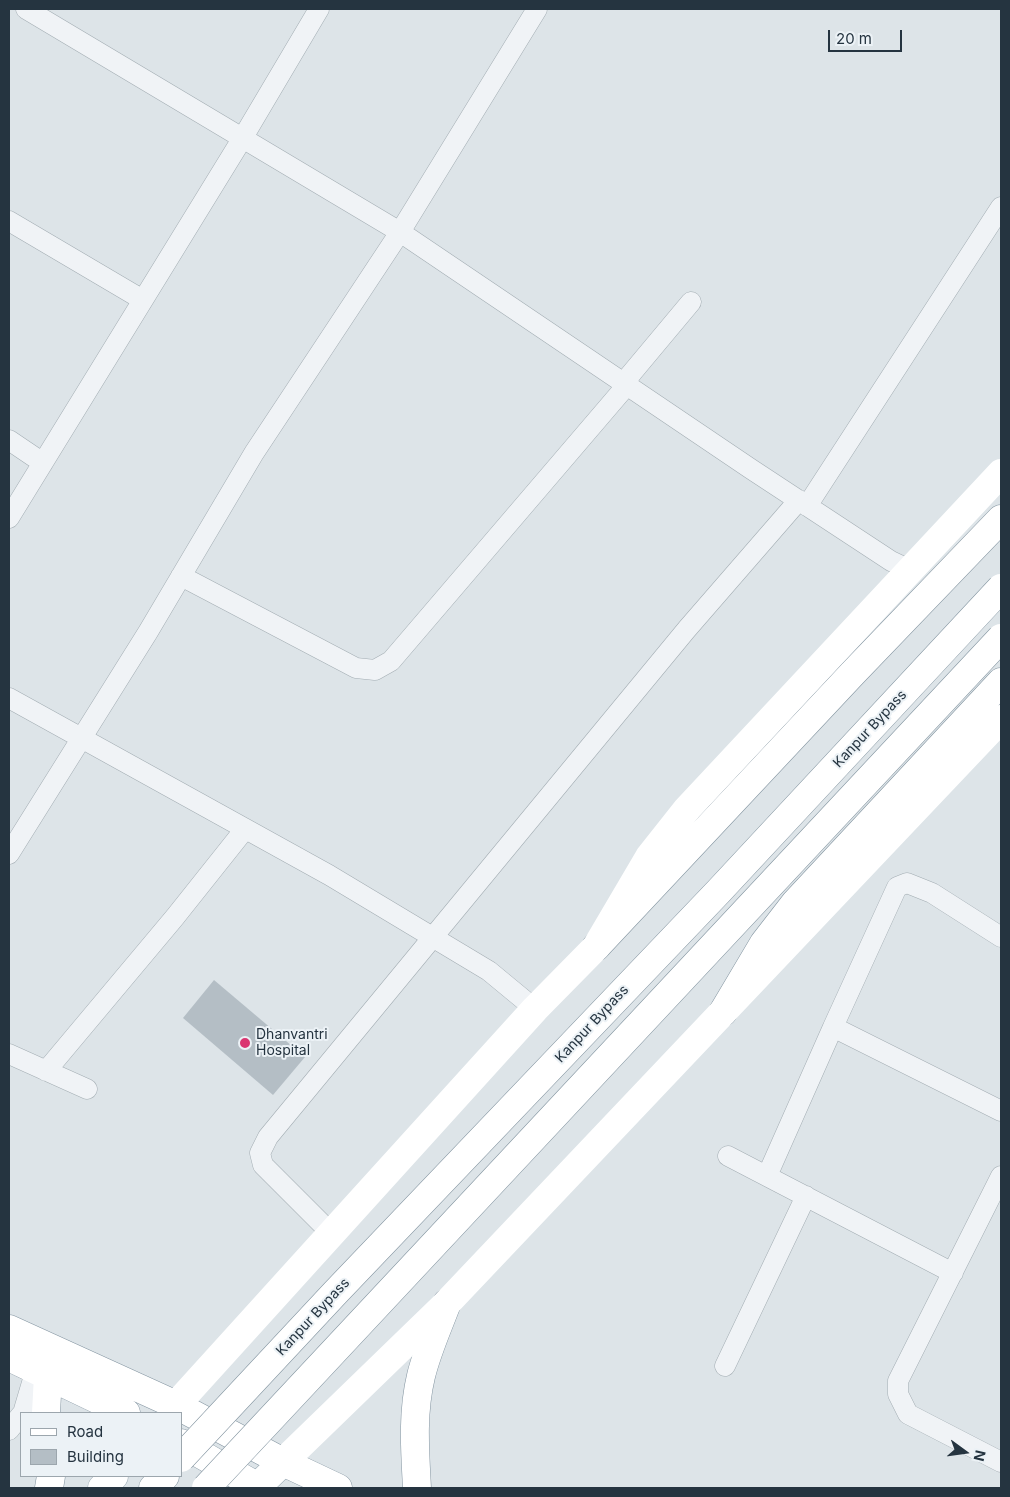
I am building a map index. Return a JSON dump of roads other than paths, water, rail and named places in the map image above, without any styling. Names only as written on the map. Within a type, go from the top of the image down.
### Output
[{"type":"main road","points":[[596,948],[649,857],[687,809],[1001,473]]},
{"type":"main road","points":[[9,1329],[172,1409],[536,1009],[596,948],[1001,519]]},
{"type":"main road","name":"Kanpur Bypass","points":[[182,1457],[342,1286],[718,892],[1001,588]]},
{"type":"main road","points":[[206,1488],[1001,638]]},
{"type":"main road","points":[[723,1012],[764,943],[795,903],[1001,682]]},
{"type":"main road","points":[[182,1444],[258,1488],[447,1302],[1001,719]]},
{"type":"main road","points":[[417,1488],[414,1444],[415,1413],[421,1376],[447,1302]]},
{"type":"main road","points":[[9,1357],[124,1412]]},
{"type":"main road","points":[[42,1373],[46,1412]]},
{"type":"main road","points":[[182,1414],[338,1488]]},
{"type":"main road","points":[[102,1488],[113,1477]]},
{"type":"main road","points":[[154,1488],[164,1477]]},
{"type":"street","points":[[26,9],[400,232],[803,503],[891,561],[910,570]]},
{"type":"street","points":[[9,518],[242,139],[319,9]]},
{"type":"street","points":[[9,854],[148,632],[254,453],[400,232],[537,9]]},
{"type":"street","points":[[331,1233],[263,1165],[260,1153],[268,1137],[687,629],[803,503],[1001,207]]},
{"type":"street","points":[[9,221],[143,300]]},
{"type":"street","points":[[181,576],[356,668],[375,670],[391,661],[627,385],[630,375],[690,302]]},
{"type":"street","points":[[9,440],[43,462]]},
{"type":"street","points":[[9,698],[329,875],[489,971],[536,1009]]},
{"type":"street","points":[[46,1071],[175,917],[245,829]]},
{"type":"street","points":[[766,1176],[897,887],[907,883],[932,893],[1001,937]]},
{"type":"street","points":[[832,1027],[1001,1111]]},
{"type":"street","points":[[9,1054],[88,1089]]},
{"type":"street","points":[[728,1156],[953,1273]]},
{"type":"street","points":[[1001,1176],[898,1381],[898,1394],[908,1414],[1001,1462]]},
{"type":"street","points":[[725,1366],[806,1196]]},
{"type":"street","points":[[23,1412],[42,1373]]},
{"type":"street","points":[[9,1430],[20,1416]]},
{"type":"place","name":"Dhanvantri Hospital","points":[[245,1043]]}]
